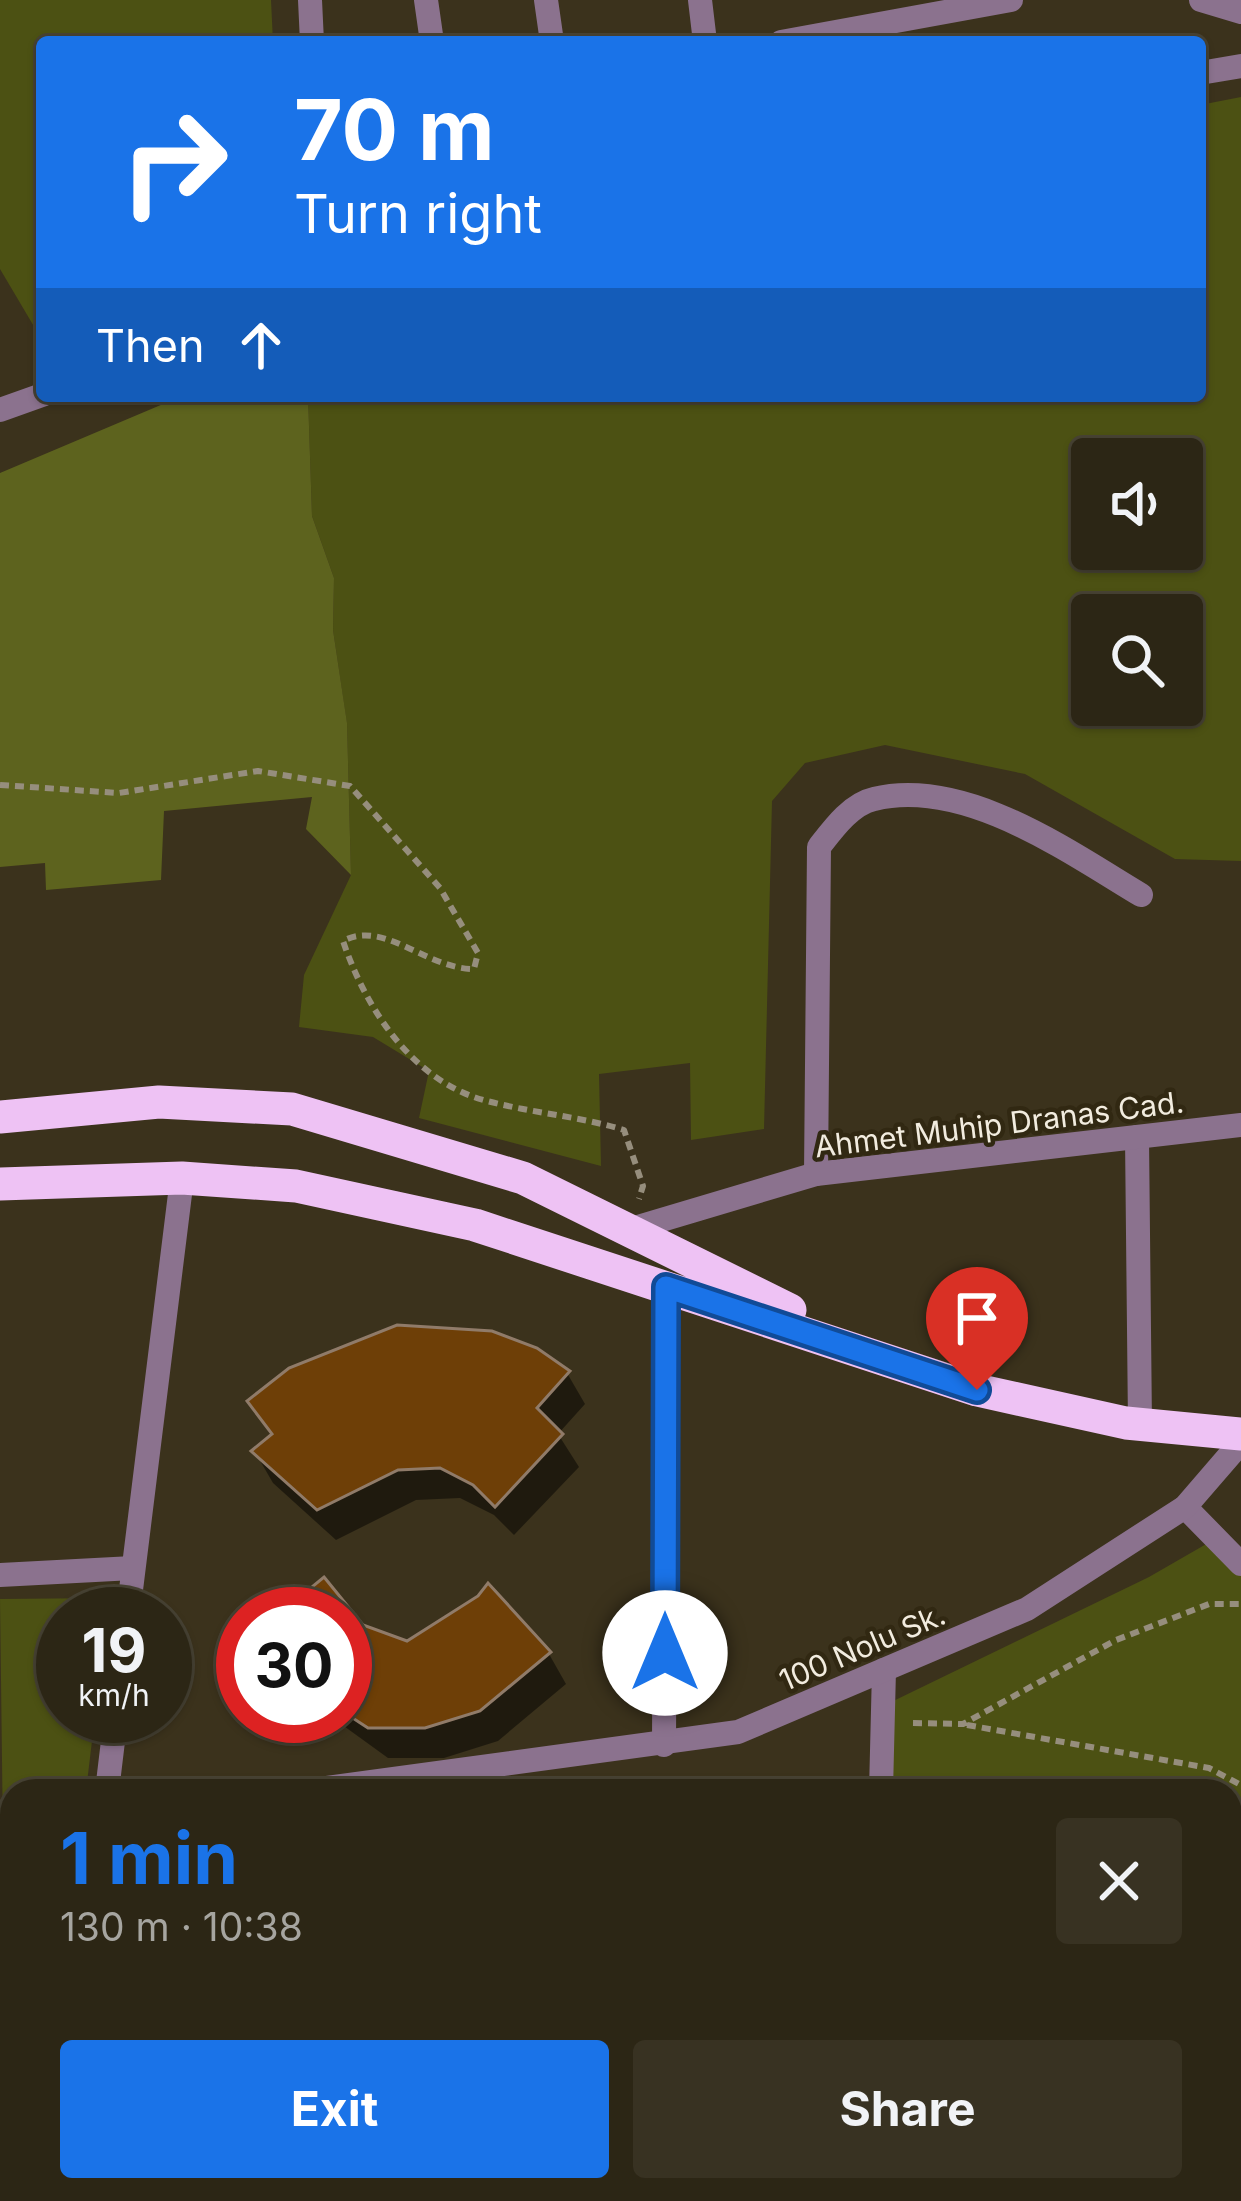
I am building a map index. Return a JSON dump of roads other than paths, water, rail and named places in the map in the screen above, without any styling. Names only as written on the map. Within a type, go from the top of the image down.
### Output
[{"type":"highway","points":[[0,1117],[159,1102],[292,1109],[523,1178],[905,1366]]},
{"type":"highway","points":[[0,1184],[182,1178],[296,1186],[475,1225],[977,1390],[1140,1425],[1241,1438]]},
{"type":"street","points":[[310,0],[312,36]]},
{"type":"street","points":[[426,0],[431,36]]},
{"type":"street","points":[[546,0],[551,36]]},
{"type":"street","points":[[700,0],[704,36]]},
{"type":"street","points":[[814,36],[1011,0]]},
{"type":"street","points":[[1201,0],[1241,12]]},
{"type":"street","points":[[1206,72],[1241,65]]},
{"type":"street","points":[[0,410],[36,397]]},
{"type":"street","points":[[816,1174],[819,847],[841,819],[873,799],[940,799],[1024,825],[1142,896]]},
{"type":"street","name":"Ahmet Muhip Dranas Cad.","points":[[628,1230],[816,1174],[1241,1125]]},
{"type":"street","points":[[1137,1137],[1140,1425]]},
{"type":"street","points":[[131,1587],[182,1178]]},
{"type":"street","points":[[664,1744],[666,1287]]},
{"type":"street","name":"100 Nolu Sk.","points":[[397,1779],[738,1732],[1027,1610],[1185,1507],[1241,1438]]},
{"type":"street","points":[[1185,1507],[1241,1564]]},
{"type":"street","points":[[0,1575],[133,1568]]},
{"type":"street","points":[[881,1779],[884,1670]]},
{"type":"street","points":[[108,1779],[113,1743]]}]
